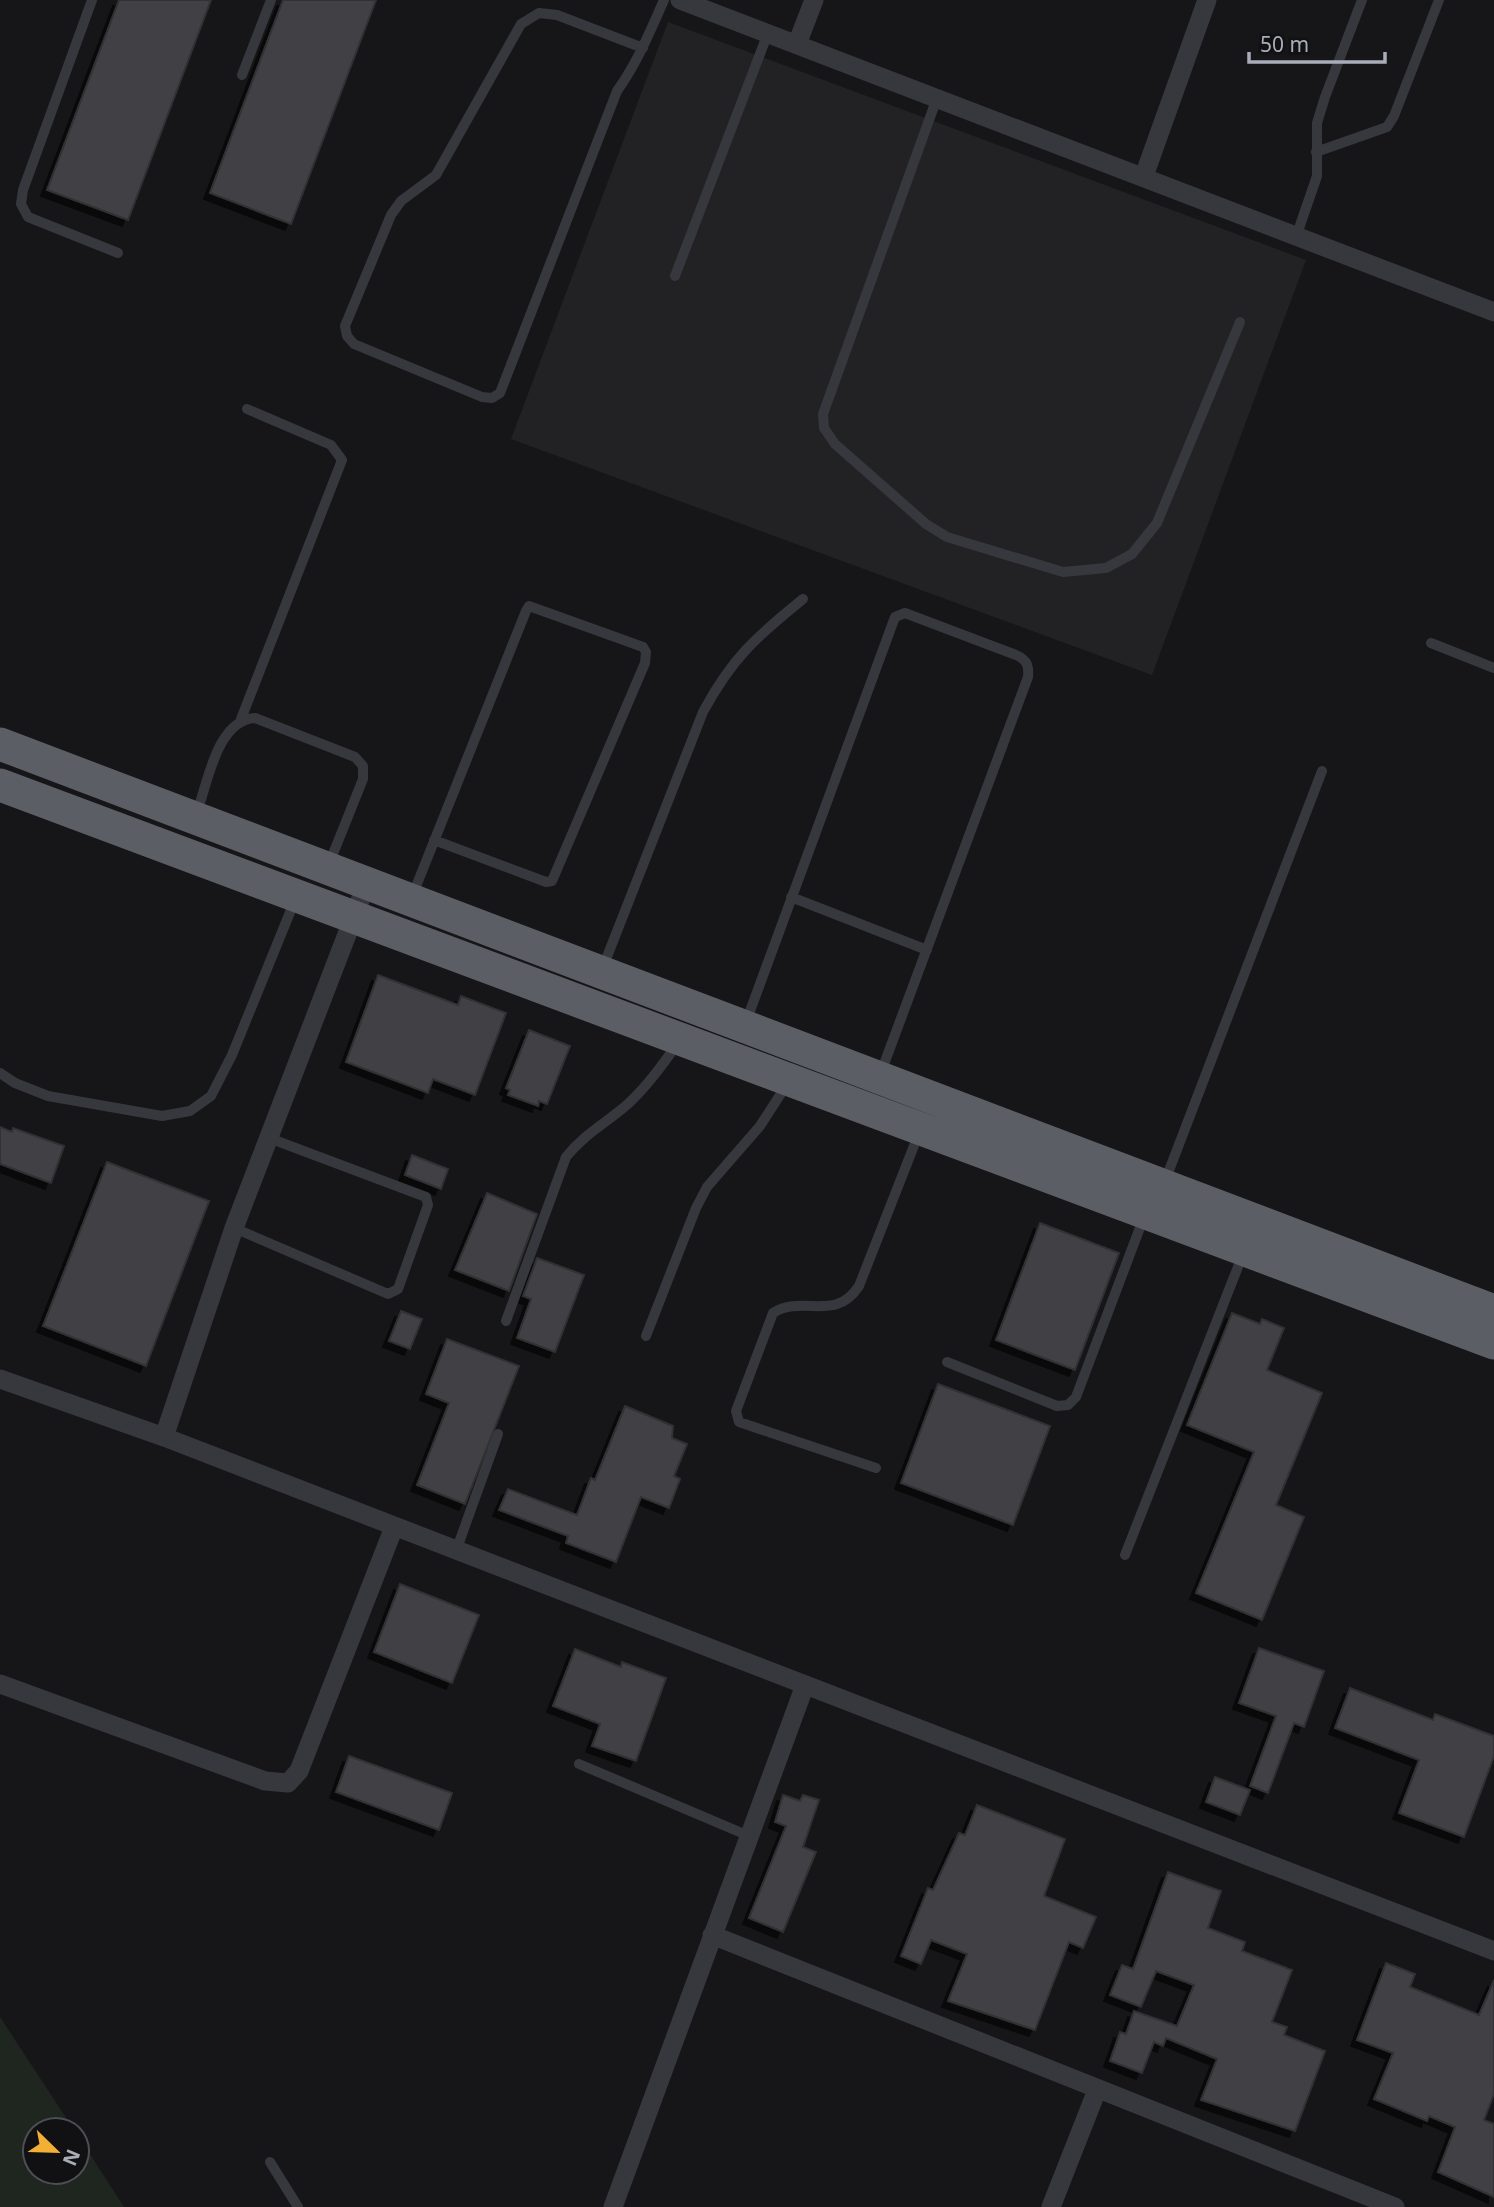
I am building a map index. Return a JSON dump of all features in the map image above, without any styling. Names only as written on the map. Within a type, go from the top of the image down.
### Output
[{"type":"highway","points":[[0,744],[410,902],[1494,1311]]},
{"type":"highway","points":[[0,785],[1494,1343]]},
{"type":"street","points":[[680,0],[1144,176],[1494,313]]},
{"type":"street","points":[[797,44],[814,0]]},
{"type":"street","points":[[1144,176],[1208,0]]},
{"type":"street","points":[[164,1437],[234,1228],[366,885]]},
{"type":"street","points":[[0,1379],[164,1437],[1494,1951]]},
{"type":"street","points":[[0,1684],[265,1781],[288,1783],[299,1771],[394,1527]]},
{"type":"street","points":[[613,2207],[805,1685]]},
{"type":"street","points":[[712,1936],[1395,2207]]},
{"type":"street","points":[[1051,2207],[1097,2090]]},
{"type":"lane","points":[[92,0],[23,190],[22,204],[28,217],[118,253]]},
{"type":"lane","points":[[242,75],[271,0]]},
{"type":"lane","points":[[643,48],[557,15],[539,13],[521,24],[436,175],[401,201],[391,215],[345,326],[347,336],[354,344],[482,397],[492,398],[500,393],[617,91],[643,48],[664,0]]},
{"type":"lane","points":[[1296,237],[1317,176],[1317,123],[1362,0]]},
{"type":"lane","points":[[1316,152],[1387,127],[1395,116],[1439,0]]},
{"type":"lane","points":[[675,276],[768,33]]},
{"type":"lane","points":[[937,97],[823,414],[824,428],[835,444],[926,524],[968,546],[1063,572],[1107,568],[1132,554],[1157,523],[1240,322]]},
{"type":"lane","points":[[195,819],[220,748],[231,728],[241,719],[342,460],[331,445],[247,409]]},
{"type":"lane","points":[[601,974],[703,712],[732,664],[757,636],[803,599]]},
{"type":"lane","points":[[410,902],[434,840],[530,606],[643,647],[646,652],[645,663],[552,881],[546,882],[434,840]]},
{"type":"lane","points":[[744,1028],[895,617],[905,613],[1016,655],[1025,659],[1029,667],[1028,677],[879,1079]]},
{"type":"lane","points":[[1431,643],[1494,668]]},
{"type":"lane","points":[[241,719],[255,718],[355,757],[362,766],[363,779],[327,870]]},
{"type":"lane","points":[[1163,1184],[1322,771]]},
{"type":"lane","points":[[0,1073],[15,1083],[48,1096],[162,1116],[190,1111],[211,1096],[226,1066],[251,1013],[296,896]]},
{"type":"lane","points":[[791,898],[927,950]]},
{"type":"lane","points":[[506,1321],[566,1157],[578,1142],[627,1104],[653,1079],[680,1040]]},
{"type":"lane","points":[[646,1336],[696,1208],[707,1188],[760,1126],[789,1080]]},
{"type":"lane","points":[[876,1468],[740,1422],[736,1411],[772,1313],[785,1307],[842,1304],[855,1293],[920,1129]]},
{"type":"lane","points":[[234,1228],[387,1294],[398,1289],[428,1205],[426,1197],[269,1138]]},
{"type":"lane","points":[[947,1362],[1057,1406],[1068,1405],[1076,1397],[1145,1213]]},
{"type":"lane","points":[[1125,1555],[1244,1250]]},
{"type":"lane","points":[[456,1551],[498,1434]]},
{"type":"lane","points":[[579,1764],[749,1836]]},
{"type":"lane","points":[[270,2162],[298,2207]]},
{"type":"shaded area","points":[[668,22],[1306,260],[1152,675],[511,439]]},
{"type":"shaded area","points":[[0,2017],[65,2116],[21,2116],[21,2186],[91,2186],[91,2156],[124,2207],[0,2207]]},
{"type":"building","points":[[119,0],[211,0],[128,220],[47,190]]},
{"type":"building","points":[[283,0],[376,0],[291,224],[210,193]]},
{"type":"building","points":[[378,975],[458,1005],[461,996],[506,1013],[475,1095],[433,1079],[428,1093],[346,1062]]},
{"type":"building","points":[[529,1030],[570,1046],[547,1104],[539,1101],[538,1106],[508,1095],[510,1090],[506,1088]]},
{"type":"building","points":[[0,1127],[12,1132],[13,1128],[64,1146],[51,1183],[0,1164]]},
{"type":"building","points":[[412,1155],[448,1169],[441,1189],[405,1175]]},
{"type":"building","points":[[107,1162],[209,1201],[146,1366],[43,1326]]},
{"type":"building","points":[[487,1193],[537,1214],[509,1291],[455,1270]]},
{"type":"building","points":[[1040,1223],[1119,1253],[1075,1370],[996,1340]]},
{"type":"building","points":[[537,1258],[584,1275],[555,1352],[517,1338],[531,1299],[523,1296]]},
{"type":"building","points":[[401,1311],[422,1319],[410,1349],[389,1341]]},
{"type":"building","points":[[1232,1313],[1260,1324],[1262,1319],[1284,1328],[1267,1370],[1322,1393],[1276,1505],[1304,1517],[1262,1620],[1196,1593],[1254,1452],[1187,1425]]},
{"type":"building","points":[[447,1339],[519,1366],[465,1504],[417,1485],[449,1403],[426,1394]]},
{"type":"building","points":[[938,1384],[1050,1426],[1013,1525],[901,1483]]},
{"type":"building","points":[[625,1406],[673,1426],[672,1438],[687,1444],[674,1476],[680,1479],[669,1508],[641,1497],[616,1562],[566,1543],[568,1536],[499,1510],[508,1489],[577,1515],[591,1478],[595,1480]]},
{"type":"building","points":[[400,1584],[479,1615],[452,1683],[374,1652]]},
{"type":"building","points":[[1259,1648],[1324,1671],[1304,1727],[1294,1723],[1268,1793],[1250,1786],[1276,1716],[1239,1703]]},
{"type":"building","points":[[575,1649],[621,1667],[622,1662],[666,1678],[636,1761],[592,1746],[600,1724],[553,1706]]},
{"type":"building","points":[[1350,1688],[1433,1720],[1435,1714],[1494,1736],[1494,1756],[1464,1837],[1399,1813],[1419,1760],[1335,1728]]},
{"type":"building","points":[[349,1756],[452,1793],[439,1830],[336,1792]]},
{"type":"building","points":[[1215,1777],[1250,1790],[1240,1815],[1206,1802]]},
{"type":"building","points":[[783,1795],[800,1801],[803,1795],[819,1800],[803,1847],[816,1852],[783,1932],[749,1918],[786,1826],[775,1822]]},
{"type":"building","points":[[977,1805],[1065,1839],[1044,1896],[1096,1917],[1083,1948],[1069,1942],[1035,2030],[948,2001],[967,1954],[931,1940],[921,1964],[901,1956],[928,1888],[933,1890],[959,1833],[965,1835]]},
{"type":"building","points":[[1168,1872],[1221,1891],[1208,1928],[1245,1942],[1242,1951],[1292,1970],[1272,2022],[1287,2027],[1284,2035],[1325,2051],[1295,2131],[1201,2100],[1217,2059],[1166,2038],[1163,2046],[1154,2042],[1142,2073],[1110,2061],[1120,2032],[1126,2034],[1134,2011],[1177,2026],[1194,1985],[1156,1971],[1141,2007],[1110,1995],[1122,1965],[1133,1969]]},
{"type":"building","points":[[1386,1963],[1415,1974],[1410,1987],[1479,2015],[1494,1980],[1494,2094],[1484,2120],[1494,2124],[1494,2197],[1438,2172],[1455,2127],[1429,2116],[1427,2121],[1374,2099],[1393,2053],[1357,2040]]}]
